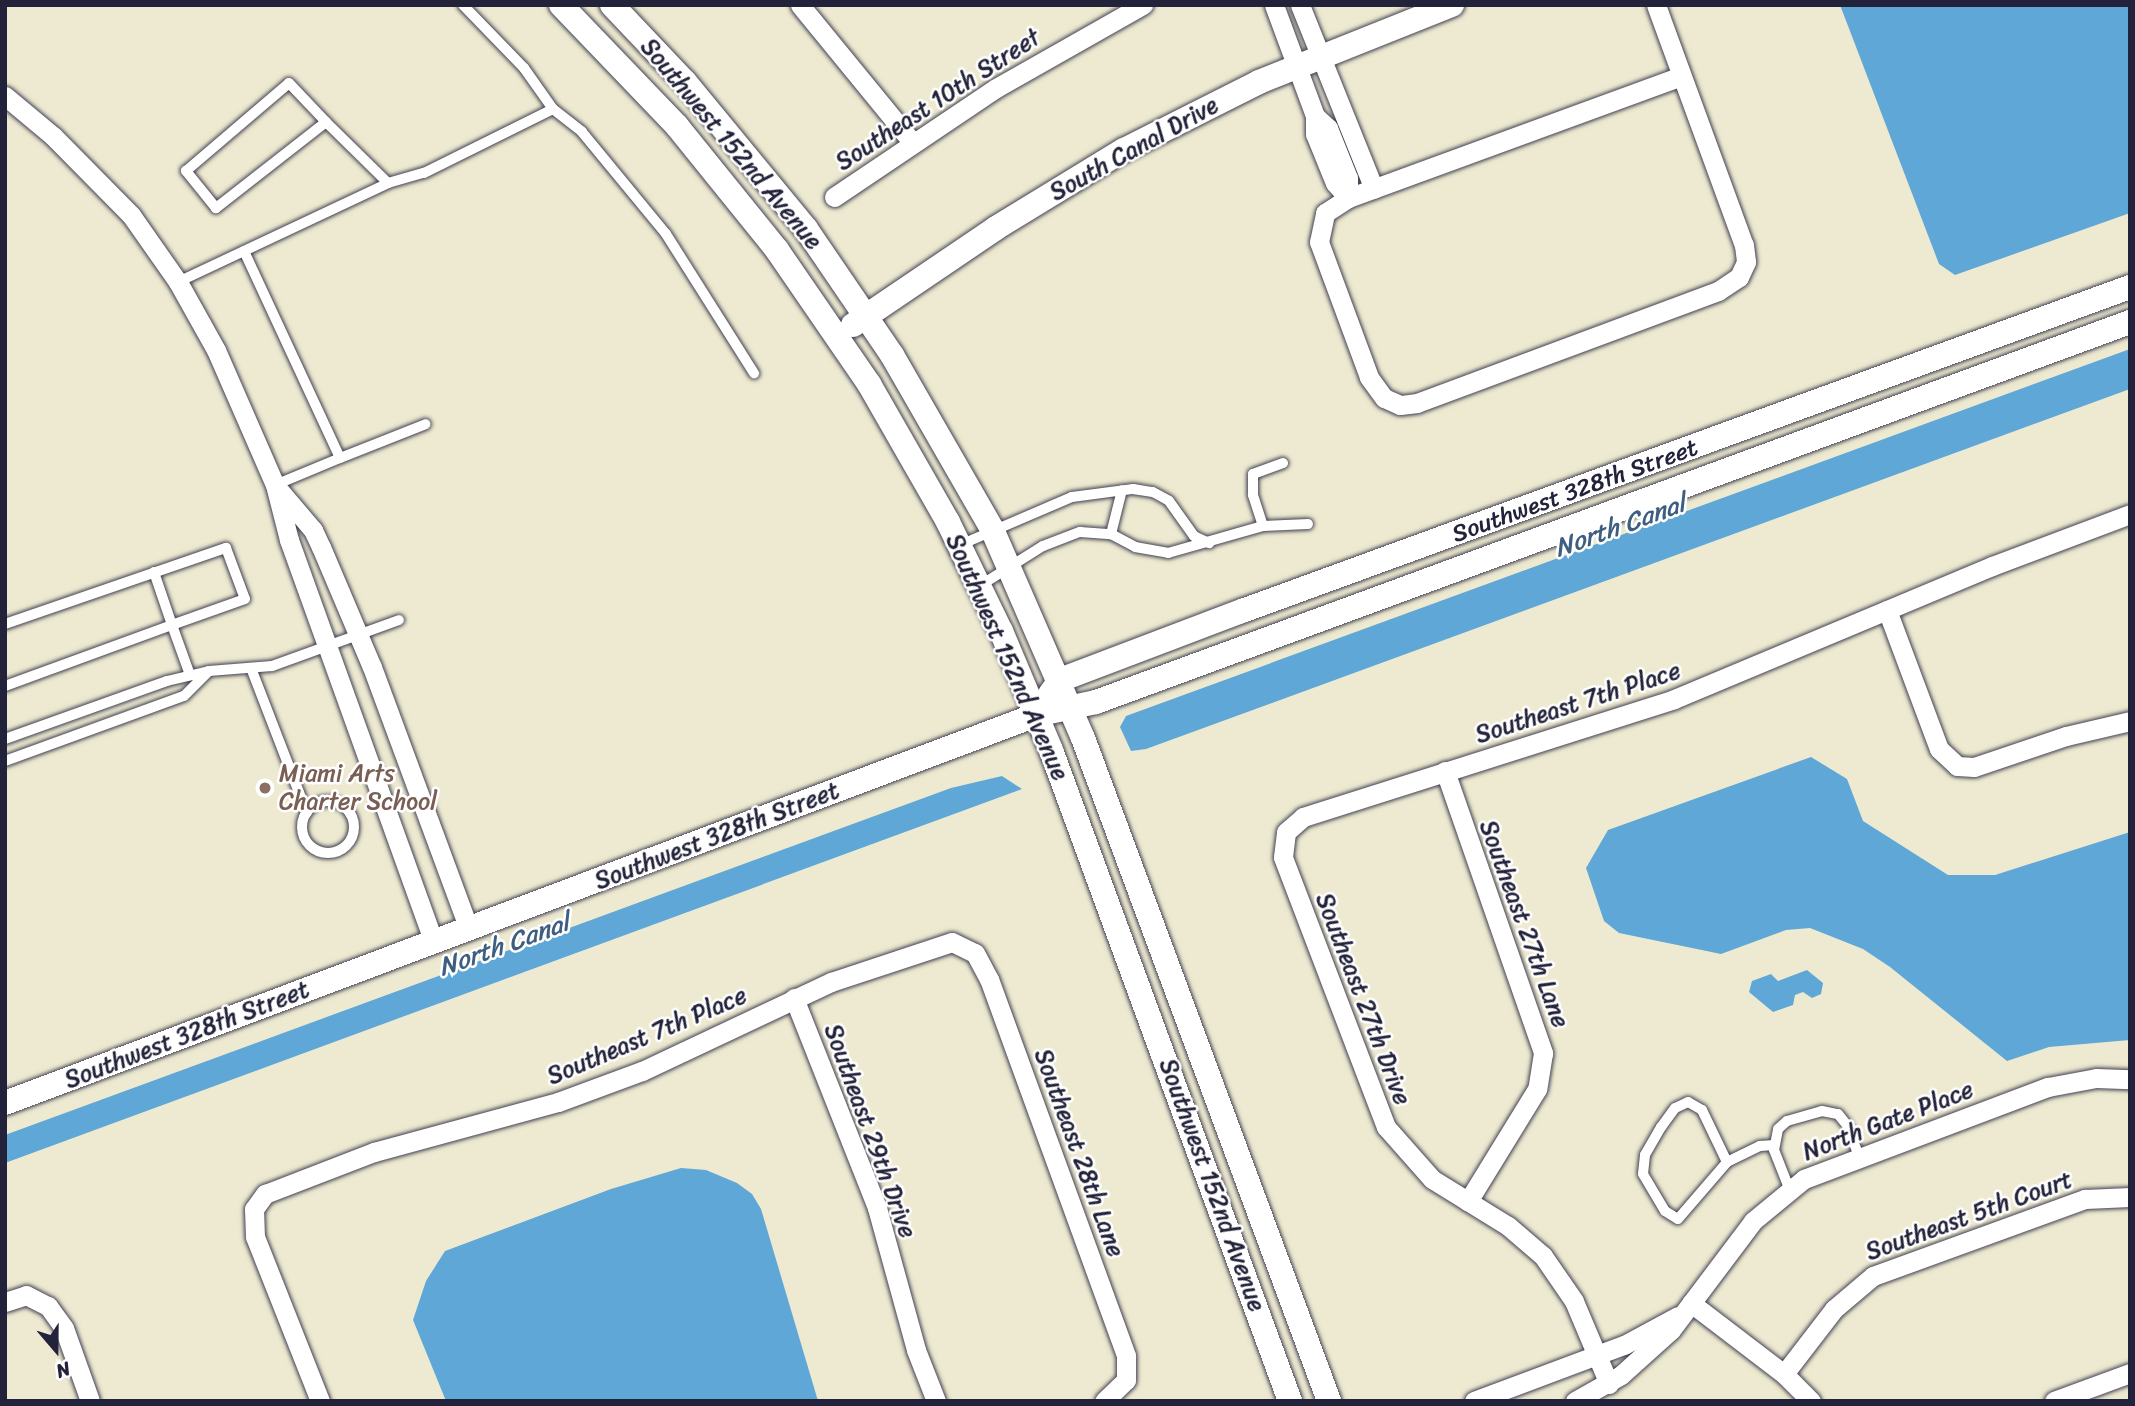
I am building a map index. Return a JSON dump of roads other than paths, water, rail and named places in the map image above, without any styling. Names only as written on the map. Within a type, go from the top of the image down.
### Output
[{"type":"street","name":"Southwest 152nd Avenue","points":[[561,5],[698,150],[838,336],[960,545],[981,586],[1036,715],[1290,1401]]},
{"type":"street","name":"Southwest 152nd Avenue","points":[[611,5],[747,154],[866,315],[992,529],[1072,711],[1329,1401]]},
{"type":"street","points":[[800,5],[912,142]]},
{"type":"street","name":"Southeast 10th Street","points":[[834,197],[912,142],[1030,67],[1143,5]]},
{"type":"street","points":[[1273,5],[1315,116],[1315,134],[1335,183],[1348,198]]},
{"type":"street","points":[[1300,5],[1374,189]]},
{"type":"street","name":"South Canal Drive","points":[[838,336],[996,228],[1124,150],[1296,67],[1452,5]]},
{"type":"street","points":[[1656,5],[1744,245],[1745,262],[1739,277],[1718,291],[1417,403],[1391,402],[1373,385],[1319,242],[1322,217],[1348,198],[1681,75]]},
{"type":"street","points":[[5,96],[103,185],[178,282],[216,350],[275,485],[289,540],[434,942]]},
{"type":"street","name":"Southwest 328th Street","points":[[1060,680],[2130,287]]},
{"type":"street","name":"Southwest 328th Street","points":[[5,1103],[1036,715],[1072,711],[2130,322]]},
{"type":"street","points":[[275,485],[313,530],[359,634],[469,929]]},
{"type":"street","name":"Southeast 7th Place","points":[[1284,836],[1303,817],[1674,699],[1887,610],[2130,514]]},
{"type":"street","points":[[1887,610],[1939,749],[1957,766],[1980,766],[2066,736],[2130,721]]},
{"type":"street","points":[[1036,715],[1060,680]]},
{"type":"street","name":"Southeast 27th Lane","points":[[1445,772],[1543,1053],[1537,1089],[1468,1201]]},
{"type":"street","name":"Southeast 27th Drive","points":[[1284,836],[1283,857],[1378,1112],[1412,1162],[1524,1238],[1554,1270],[1574,1301],[1609,1384]]},
{"type":"street","name":"Southeast 7th Place","points":[[320,1401],[255,1237],[256,1204],[279,1187],[354,1159],[520,1114],[642,1071],[794,999],[943,942],[961,943],[975,953]]},
{"type":"street","name":"Southeast 28th Lane","points":[[975,953],[989,979],[1126,1356],[1129,1373],[1119,1391],[1104,1401]]},
{"type":"street","name":"Southeast 29th Drive","points":[[794,999],[877,1208],[916,1350],[936,1401]]},
{"type":"street","name":"North Gate Place","points":[[1575,1401],[1609,1384],[1671,1331],[1753,1221],[1789,1188],[1859,1156],[2048,1087],[2096,1078],[2130,1079]]},
{"type":"street","name":"Southeast 5th Court","points":[[1784,1374],[1834,1309],[1873,1276],[2085,1199],[2130,1197]]},
{"type":"street","points":[[5,1302],[26,1295],[39,1298],[64,1328],[90,1401]]},
{"type":"street","points":[[1685,1309],[1784,1374],[1811,1401]]},
{"type":"street","name":"North Gate Place","points":[[1474,1401],[1597,1355],[1685,1309]]},
{"type":"street","points":[[2054,1401],[2130,1373]]},
{"type":"lane","points":[[463,5],[524,68],[553,109],[582,132],[666,234],[754,373]]},
{"type":"lane","points":[[326,122],[216,208],[186,171],[289,83],[388,183]]},
{"type":"lane","points":[[178,282],[388,183],[424,173],[553,109]]},
{"type":"lane","points":[[243,251],[340,458]]},
{"type":"lane","points":[[275,485],[426,424]]},
{"type":"lane","points":[[1263,526],[1253,495],[1253,474],[1283,463]]},
{"type":"lane","points":[[1111,534],[1122,490]]},
{"type":"lane","points":[[960,545],[992,529],[1072,497],[1122,490],[1153,492],[1169,501],[1194,536],[1210,543]]},
{"type":"lane","points":[[981,586],[1042,546],[1080,532],[1111,534],[1135,547],[1168,553],[1263,526],[1308,524]]},
{"type":"lane","points":[[5,624],[226,548],[245,599],[5,685]]},
{"type":"lane","points":[[154,572],[190,675]]},
{"type":"lane","points":[[5,739],[190,675],[272,666],[400,620]]},
{"type":"lane","points":[[251,668],[307,813],[302,828],[313,849],[337,852],[350,842],[355,827],[343,806],[328,801],[307,813]]},
{"type":"lane","points":[[5,761],[184,696],[209,671]]},
{"type":"lane","points":[[1727,1162],[1702,1110],[1688,1102],[1675,1108],[1653,1139],[1643,1160],[1643,1174],[1665,1211],[1678,1219],[1727,1162],[1760,1146],[1774,1145]]},
{"type":"lane","points":[[1789,1188],[1774,1145],[1783,1124],[1813,1112],[1831,1111],[1843,1119],[1859,1156]]},
{"type":"water","points":[[1840,5],[2130,5],[2130,213],[1955,275],[1939,264]]},
{"type":"water","name":"North Canal","points":[[2130,349],[2130,389],[1146,749],[1131,751],[1120,727],[1126,716]]},
{"type":"water","points":[[1811,757],[1847,779],[1863,821],[1948,875],[1995,875],[2130,832],[2130,1040],[2049,1047],[2007,1061],[1890,967],[1863,949],[1810,928],[1786,930],[1721,954],[1619,933],[1604,921],[1586,868],[1608,830]]},
{"type":"water","name":"North Canal","points":[[1002,776],[1022,789],[5,1163],[5,1135],[951,788]]},
{"type":"water","points":[[1807,970],[1823,983],[1821,994],[1812,998],[1803,992],[1795,995],[1793,1005],[1773,1012],[1749,992],[1752,981],[1771,974],[1778,981]]},
{"type":"water","points":[[681,1168],[706,1170],[737,1183],[752,1194],[761,1209],[818,1401],[446,1401],[413,1320],[426,1281],[445,1251],[611,1189]]},
{"type":"place","name":"Miami Arts Charter School","points":[[265,788]]}]
